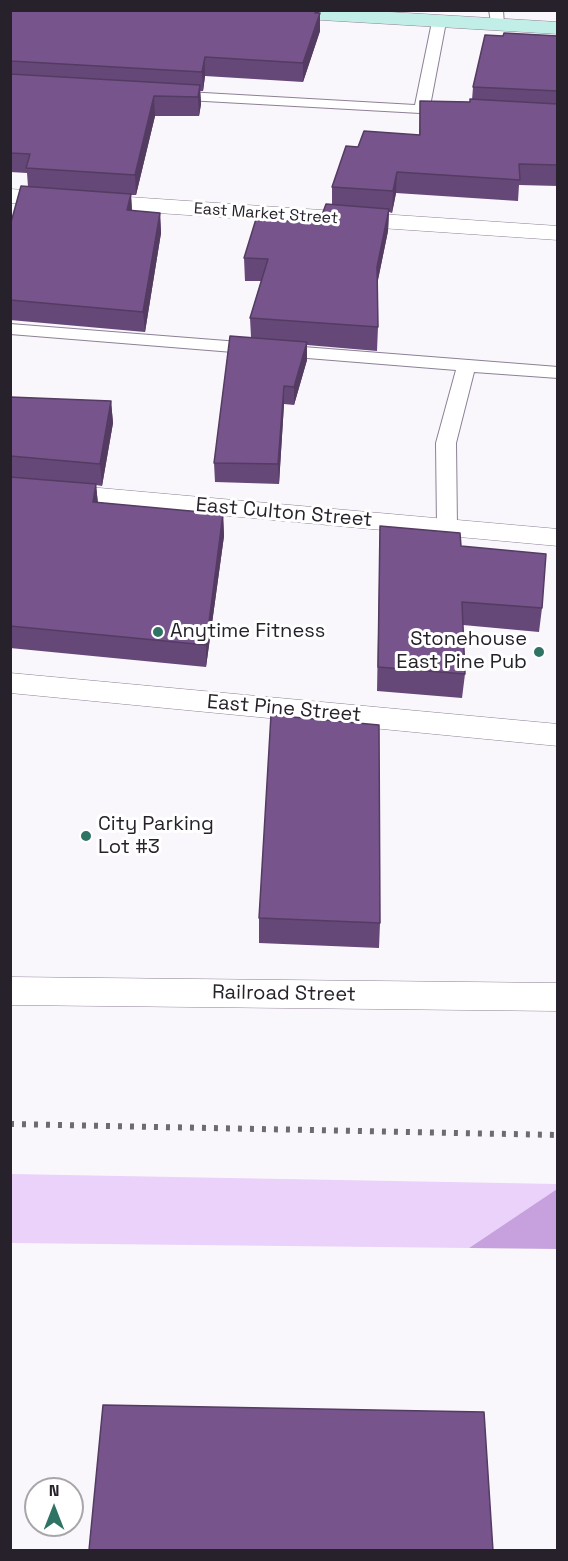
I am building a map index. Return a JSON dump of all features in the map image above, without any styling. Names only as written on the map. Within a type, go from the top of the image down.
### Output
[{"type":"main road","points":[[253,10],[438,22],[497,18],[558,28]]},
{"type":"street","name":"East Market Street","points":[[10,196],[558,234]]},
{"type":"street","name":"East Culton Street","points":[[10,488],[558,538]]},
{"type":"street","name":"East Pine Street","points":[[10,683],[558,735]]},
{"type":"street","name":"Railroad Street","points":[[10,991],[558,997]]},
{"type":"lane","points":[[422,110],[438,22]]},
{"type":"lane","points":[[152,94],[467,113]]},
{"type":"lane","points":[[10,329],[558,373]]},
{"type":"lane","points":[[447,528],[446,443],[466,366]]},
{"type":"shaded area","points":[[11,1174],[557,1184],[557,1189],[469,1248],[11,1243]]},
{"type":"shaded area","points":[[557,1189],[557,1249],[469,1248]]},
{"type":"building","points":[[10,10],[316,10],[315,13],[320,13],[303,63],[205,57],[202,72],[10,61]]},
{"type":"building","points":[[504,33],[558,36],[558,91],[473,87],[485,35],[503,36]]},
{"type":"building","points":[[10,74],[200,85],[198,97],[154,96],[135,175],[26,168],[30,154],[10,153]]},
{"type":"building","points":[[470,99],[558,104],[558,165],[519,164],[520,180],[397,172],[393,191],[332,187],[346,146],[358,147],[364,131],[420,135],[420,101],[470,102]]},
{"type":"building","points":[[21,186],[131,194],[127,210],[160,213],[143,312],[10,300],[10,226]]},
{"type":"building","points":[[326,204],[389,209],[377,267],[378,327],[250,318],[268,259],[244,258],[256,219],[319,223]]},
{"type":"building","points":[[230,336],[307,342],[294,387],[284,386],[278,464],[214,463]]},
{"type":"building","points":[[10,397],[111,401],[100,464],[10,456]]},
{"type":"building","points":[[10,477],[96,484],[93,502],[223,514],[206,645],[10,626]]},
{"type":"building","points":[[380,526],[460,533],[461,546],[546,554],[542,608],[462,602],[465,674],[378,667]]},
{"type":"building","points":[[271,715],[379,725],[380,923],[259,918]]},
{"type":"building","points":[[103,1405],[484,1412],[493,1551],[89,1550]]},
{"type":"railway","points":[[10,1124],[558,1135]]},
{"type":"place","name":"Anytime Fitness","points":[[158,632]]},
{"type":"place","name":"Stonehouse East Pine Pub","points":[[539,652]]},
{"type":"place","name":"City Parking Lot #3","points":[[86,836]]}]
